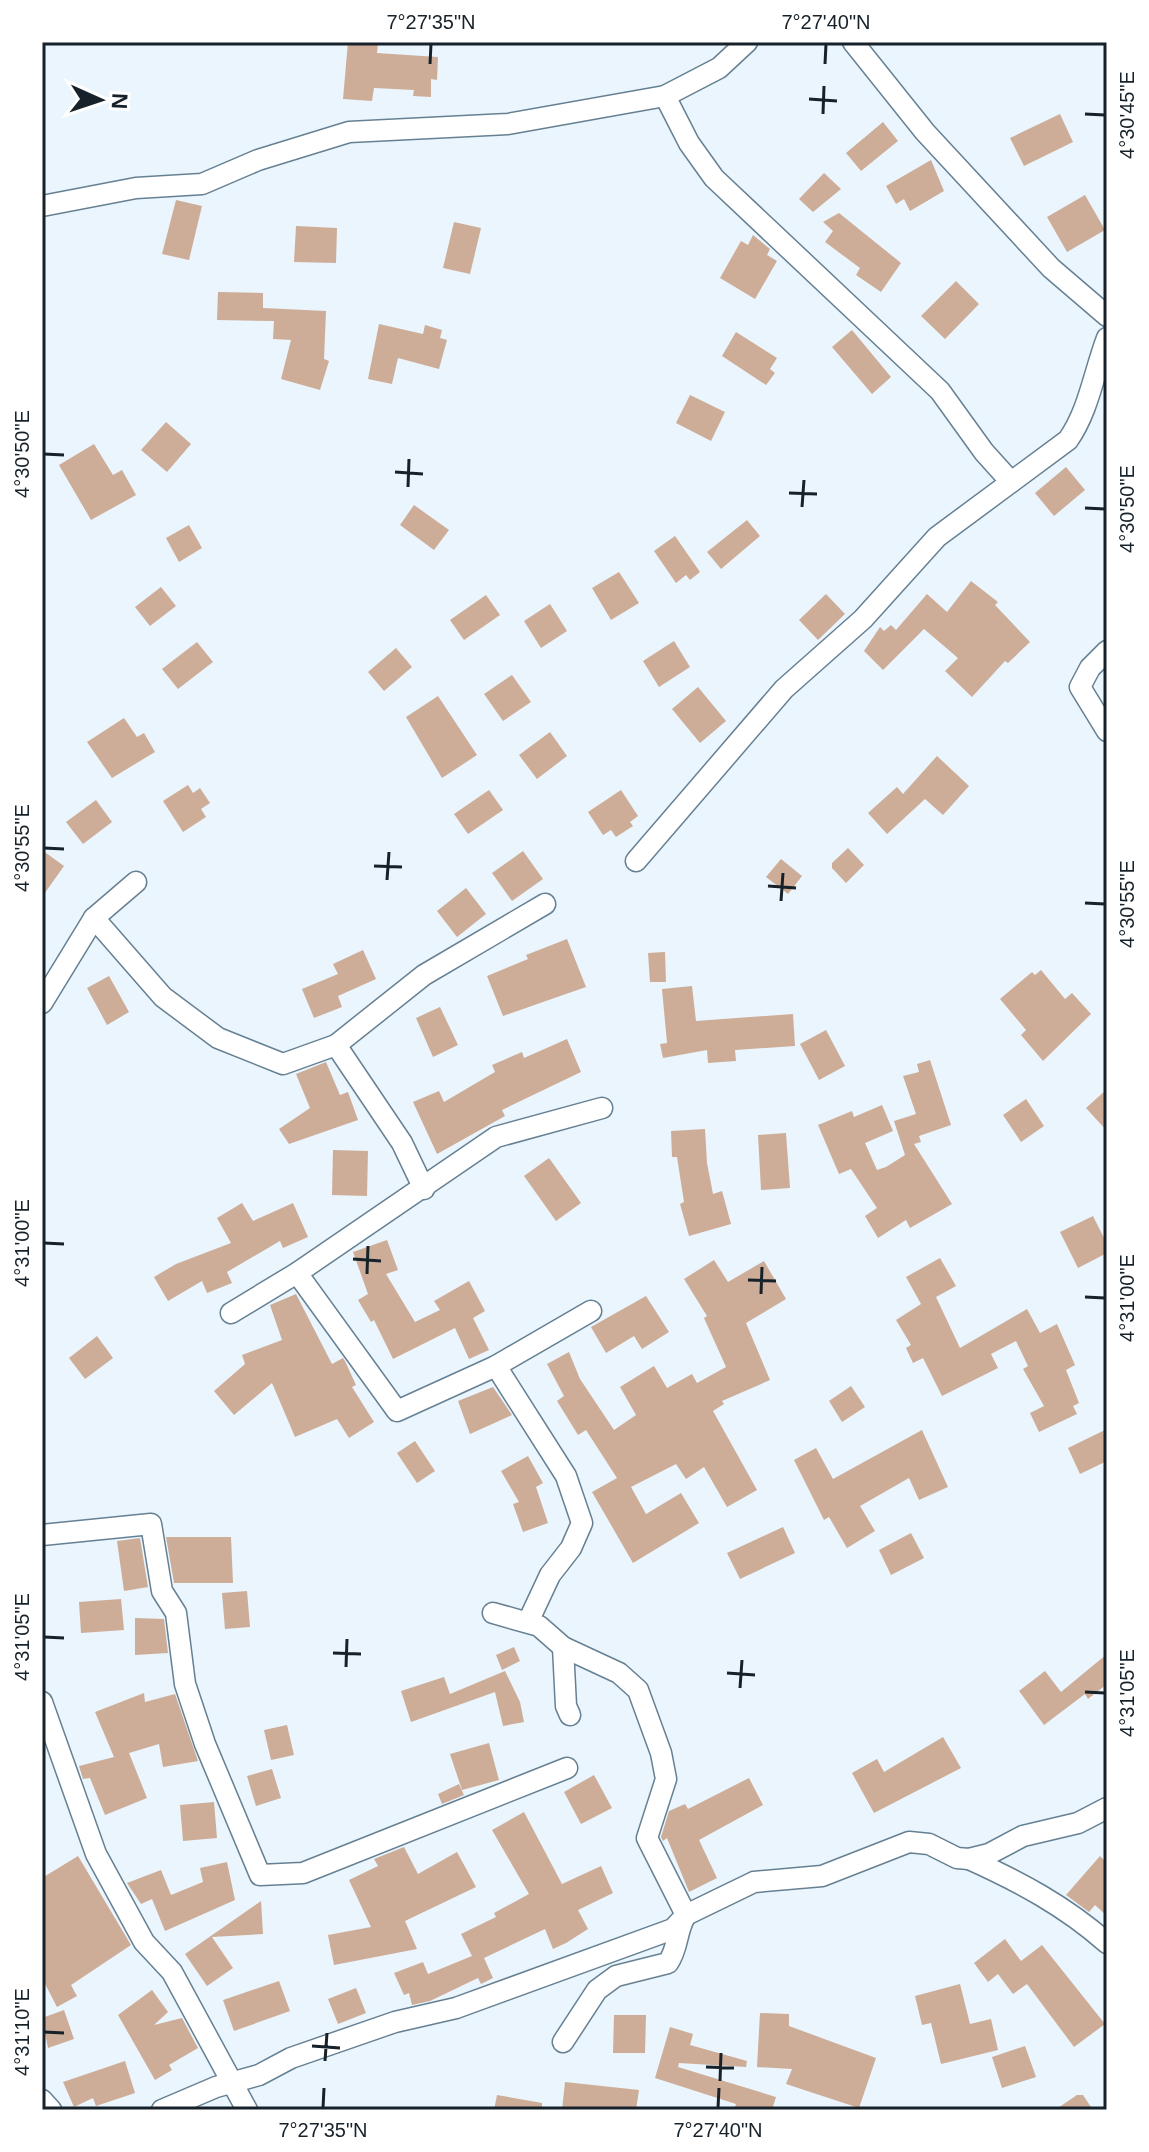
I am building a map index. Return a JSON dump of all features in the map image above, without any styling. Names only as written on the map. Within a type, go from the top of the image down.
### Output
[{"type":"street","points":[[42,206],[136,188],[202,184],[258,160],[349,132],[508,124],[665,96],[719,68],[747,42]]},
{"type":"street","points":[[853,42],[925,132],[1051,268],[1107,316]]},
{"type":"street","points":[[665,96],[689,143],[714,178],[940,391],[984,452],[1011,482]]},
{"type":"street","points":[[636,861],[784,689],[863,619],[937,537],[1068,440],[1083,418],[1089,387],[1107,338]]},
{"type":"street","points":[[1107,651],[1090,668],[1080,687],[1107,731]]},
{"type":"street","points":[[42,1003],[94,918],[136,882]]},
{"type":"street","points":[[94,918],[163,997],[218,1038],[283,1064],[336,1045],[424,975],[545,904]]},
{"type":"street","points":[[336,1045],[402,1143],[424,1189]]},
{"type":"street","points":[[231,1313],[424,1189],[496,1137],[602,1108]]},
{"type":"street","points":[[297,1273],[397,1411],[496,1366],[591,1311]]},
{"type":"street","points":[[496,1366],[566,1476],[582,1523],[571,1548],[550,1575],[528,1622]]},
{"type":"street","points":[[42,1535],[151,1524],[162,1591],[176,1613],[185,1684],[205,1744],[260,1875],[303,1873],[567,1768]]},
{"type":"street","points":[[493,1613],[539,1626],[563,1647],[619,1673],[638,1690],[661,1753],[666,1779],[647,1838],[686,1915]]},
{"type":"street","points":[[563,1647],[566,1706],[570,1715]]},
{"type":"street","points":[[42,1702],[96,1854],[144,1942],[172,1972],[247,2110]]},
{"type":"street","points":[[969,1859],[989,1854],[1023,1836],[1078,1823],[1107,1808]]},
{"type":"street","points":[[162,2110],[232,2081],[259,2075],[291,2058],[395,2022],[456,2008],[673,1929],[686,1915],[738,1886],[822,1876],[899,1844],[921,1842],[969,1859],[1031,1888],[1075,1915],[1107,1943]]},
{"type":"street","points":[[563,2042],[597,1990],[616,1976],[668,1963],[675,1952],[680,1924],[686,1915]]},
{"type":"street","points":[[42,2100],[51,2110]]},
{"type":"building","points":[[348,42],[378,43],[377,53],[438,57],[437,80],[431,79],[431,97],[413,96],[414,90],[374,88],[372,101],[343,99]]},
{"type":"building","points":[[1060,114],[1073,142],[1024,166],[1010,138]]},
{"type":"building","points":[[883,122],[898,141],[861,171],[846,153]]},
{"type":"building","points":[[931,160],[944,191],[910,211],[904,199],[896,204],[886,186]]},
{"type":"building","points":[[824,173],[841,189],[813,212],[799,199]]},
{"type":"building","points":[[1085,195],[1105,230],[1067,252],[1047,217]]},
{"type":"building","points":[[176,200],[202,206],[189,260],[162,254]]},
{"type":"building","points":[[839,213],[901,263],[881,292],[856,275],[860,268],[825,242],[833,231],[823,222]]},
{"type":"building","points":[[454,222],[481,228],[470,274],[443,268]]},
{"type":"building","points":[[296,226],[337,228],[336,263],[294,262]]},
{"type":"building","points":[[753,235],[770,249],[767,255],[777,261],[755,299],[720,278],[741,241],[748,245]]},
{"type":"building","points":[[956,281],[979,304],[945,339],[921,316]]},
{"type":"building","points":[[218,292],[263,293],[263,308],[326,311],[324,359],[329,361],[320,390],[281,379],[291,340],[273,339],[274,321],[217,320]]},
{"type":"building","points":[[379,324],[423,334],[425,325],[442,330],[440,338],[447,340],[439,369],[398,358],[392,384],[368,379]]},
{"type":"building","points":[[852,330],[891,377],[872,394],[832,347]]},
{"type":"building","points":[[736,332],[777,358],[770,369],[775,373],[766,385],[722,356]]},
{"type":"building","points":[[690,395],[725,412],[711,441],[676,423]]},
{"type":"building","points":[[166,422],[191,444],[167,472],[141,450]]},
{"type":"building","points":[[94,444],[113,475],[122,470],[136,495],[91,520],[59,465]]},
{"type":"building","points":[[1066,467],[1085,490],[1054,516],[1035,493]]},
{"type":"building","points":[[414,505],[449,530],[434,550],[400,525]]},
{"type":"building","points":[[747,520],[760,536],[721,569],[707,552]]},
{"type":"building","points":[[189,525],[202,548],[179,562],[166,538]]},
{"type":"building","points":[[675,536],[700,572],[690,580],[686,575],[676,583],[654,551]]},
{"type":"building","points":[[619,572],[639,603],[611,620],[592,588]]},
{"type":"building","points":[[971,581],[998,602],[995,605],[1030,642],[1008,663],[1005,661],[972,697],[945,671],[958,658],[924,629],[883,670],[864,651],[880,627],[884,631],[891,625],[896,630],[927,594],[947,612]]},
{"type":"building","points":[[161,587],[176,606],[150,626],[135,607]]},
{"type":"building","points":[[826,594],[845,614],[818,640],[799,620]]},
{"type":"building","points":[[486,595],[500,615],[464,640],[450,620]]},
{"type":"building","points":[[550,604],[567,631],[541,648],[524,621]]},
{"type":"building","points":[[674,641],[690,667],[659,687],[643,661]]},
{"type":"building","points":[[197,642],[213,662],[178,689],[162,669]]},
{"type":"building","points":[[396,648],[412,667],[384,691],[368,672]]},
{"type":"building","points":[[512,675],[531,702],[503,721],[484,694]]},
{"type":"building","points":[[698,687],[726,721],[700,743],[672,709]]},
{"type":"building","points":[[438,696],[477,755],[442,778],[406,717]]},
{"type":"building","points":[[124,718],[137,737],[144,733],[155,752],[112,778],[87,742]]},
{"type":"building","points":[[550,732],[567,756],[537,779],[519,755]]},
{"type":"building","points":[[937,756],[969,786],[943,815],[925,799],[887,834],[868,813],[897,787],[903,794]]},
{"type":"building","points":[[188,785],[193,793],[200,788],[210,803],[201,809],[206,817],[183,832],[163,801]]},
{"type":"building","points":[[489,790],[503,810],[468,834],[454,814]]},
{"type":"building","points":[[621,790],[638,816],[630,822],[633,826],[616,837],[611,830],[603,835],[588,812]]},
{"type":"building","points":[[96,800],[112,822],[83,844],[66,822]]},
{"type":"building","points":[[848,848],[864,865],[846,883],[832,868],[832,863]]},
{"type":"building","points":[[42,850],[64,866],[42,897]]},
{"type":"building","points":[[523,851],[543,879],[512,901],[492,873]]},
{"type":"building","points":[[781,859],[802,876],[788,894],[766,877]]},
{"type":"building","points":[[466,888],[486,914],[457,937],[437,911]]},
{"type":"building","points":[[567,939],[586,987],[503,1016],[487,976],[528,959],[526,955]]},
{"type":"building","points":[[363,950],[376,979],[338,996],[342,1007],[314,1018],[302,989],[338,974],[333,964]]},
{"type":"building","points":[[665,952],[666,982],[650,982],[648,953]]},
{"type":"building","points":[[1041,970],[1065,999],[1072,993],[1091,1014],[1043,1061],[1021,1035],[1026,1030],[1000,999],[1032,972],[1035,975]]},
{"type":"building","points":[[109,976],[129,1012],[107,1025],[87,988]]},
{"type":"building","points":[[692,986],[696,1021],[793,1014],[795,1046],[735,1050],[736,1061],[708,1063],[707,1050],[663,1058],[660,1044],[667,1043],[662,989]]},
{"type":"building","points":[[440,1007],[458,1045],[433,1057],[416,1018]]},
{"type":"building","points":[[826,1030],[845,1066],[819,1080],[800,1044]]},
{"type":"building","points":[[567,1039],[581,1072],[502,1110],[505,1116],[437,1154],[413,1102],[439,1091],[444,1102],[495,1072],[492,1065],[522,1052],[524,1058]]},
{"type":"building","points":[[930,1060],[951,1125],[919,1136],[921,1142],[914,1144],[952,1204],[910,1228],[906,1220],[878,1238],[865,1216],[877,1208],[851,1169],[839,1174],[818,1125],[852,1111],[854,1117],[882,1105],[893,1131],[865,1143],[877,1170],[886,1167],[905,1155],[894,1121],[916,1114],[903,1076],[919,1072],[917,1064]]},
{"type":"building","points":[[326,1062],[340,1095],[348,1092],[358,1120],[289,1144],[279,1129],[310,1108],[296,1074]]},
{"type":"building","points":[[1107,1089],[1107,1131],[1086,1108]]},
{"type":"building","points":[[1026,1099],[1044,1126],[1021,1142],[1003,1115]]},
{"type":"building","points":[[705,1129],[713,1194],[722,1191],[731,1224],[689,1236],[680,1204],[684,1202],[677,1157],[672,1157],[671,1131]]},
{"type":"building","points":[[786,1133],[790,1188],[761,1190],[758,1135]]},
{"type":"building","points":[[333,1150],[368,1151],[367,1196],[332,1195]]},
{"type":"building","points":[[549,1158],[581,1203],[556,1221],[524,1176]]},
{"type":"building","points":[[242,1203],[253,1221],[293,1203],[308,1237],[283,1248],[280,1241],[227,1272],[232,1283],[207,1293],[202,1281],[168,1301],[154,1277],[176,1264],[231,1243],[217,1218]]},
{"type":"building","points":[[1093,1216],[1107,1244],[1107,1253],[1078,1268],[1060,1232]]},
{"type":"building","points":[[387,1240],[398,1270],[386,1274],[415,1322],[440,1310],[434,1301],[469,1281],[485,1311],[473,1318],[489,1350],[469,1359],[455,1328],[393,1359],[374,1320],[371,1322],[358,1300],[368,1294],[353,1252]]},
{"type":"building","points":[[940,1258],[956,1286],[936,1297],[960,1348],[1027,1309],[1040,1333],[1057,1324],[1075,1365],[1066,1370],[1079,1403],[1073,1406],[1077,1414],[1039,1432],[1030,1413],[1044,1406],[1023,1369],[1028,1366],[1016,1341],[991,1354],[998,1368],[942,1396],[923,1358],[913,1363],[906,1348],[911,1345],[896,1320],[921,1304],[906,1277]]},
{"type":"building","points":[[714,1260],[728,1282],[764,1261],[786,1299],[746,1323],[770,1380],[722,1401],[724,1404],[713,1411],[757,1490],[727,1507],[704,1467],[686,1479],[676,1464],[631,1487],[646,1514],[681,1493],[699,1523],[633,1563],[592,1492],[617,1478],[586,1430],[578,1435],[557,1401],[564,1396],[547,1364],[569,1352],[580,1379],[614,1430],[636,1415],[620,1387],[654,1366],[667,1388],[692,1374],[697,1383],[726,1367],[704,1318],[707,1316],[684,1279]]},
{"type":"building","points":[[296,1294],[332,1364],[343,1358],[345,1361],[356,1385],[352,1387],[374,1422],[349,1438],[337,1419],[295,1437],[272,1383],[234,1415],[214,1391],[245,1364],[242,1355],[282,1340],[270,1305]]},
{"type":"building","points":[[646,1296],[669,1332],[642,1349],[634,1336],[606,1353],[591,1327]]},
{"type":"building","points":[[97,1336],[113,1358],[85,1379],[69,1358]]},
{"type":"building","points":[[851,1386],[865,1407],[842,1422],[829,1401]]},
{"type":"building","points":[[493,1387],[512,1415],[470,1434],[458,1401]]},
{"type":"building","points":[[1107,1429],[1107,1461],[1080,1474],[1068,1448]]},
{"type":"building","points":[[922,1430],[948,1487],[919,1500],[909,1478],[860,1506],[875,1531],[847,1548],[829,1517],[824,1520],[794,1460],[816,1448],[833,1479]]},
{"type":"building","points":[[415,1441],[435,1471],[417,1483],[397,1453]]},
{"type":"building","points":[[528,1456],[543,1483],[536,1487],[548,1523],[523,1532],[513,1504],[519,1502],[501,1471]]},
{"type":"building","points":[[783,1527],[795,1553],[740,1579],[727,1553]]},
{"type":"building","points":[[911,1533],[924,1558],[891,1575],[879,1550]]},
{"type":"building","points":[[166,1537],[231,1537],[233,1583],[174,1583]]},
{"type":"building","points":[[140,1538],[148,1587],[124,1591],[117,1541]]},
{"type":"building","points":[[247,1591],[250,1627],[225,1629],[222,1593]]},
{"type":"building","points":[[121,1599],[124,1630],[81,1633],[79,1602]]},
{"type":"building","points":[[135,1618],[164,1619],[168,1653],[135,1655]]},
{"type":"building","points":[[514,1647],[520,1661],[502,1670],[496,1655]]},
{"type":"building","points":[[1107,1654],[1107,1684],[1088,1699],[1085,1694],[1044,1725],[1019,1691],[1045,1671],[1061,1692]]},
{"type":"building","points":[[505,1671],[520,1702],[524,1722],[503,1726],[495,1692],[411,1722],[401,1691],[444,1677],[450,1694]]},
{"type":"building","points":[[144,1693],[145,1702],[175,1694],[198,1761],[163,1767],[159,1744],[129,1753],[147,1798],[105,1815],[90,1778],[83,1779],[79,1766],[114,1757],[95,1712]]},
{"type":"building","points":[[287,1725],[294,1755],[271,1760],[264,1730]]},
{"type":"building","points":[[943,1737],[961,1768],[874,1813],[852,1773],[877,1759],[884,1772]]},
{"type":"building","points":[[489,1743],[499,1780],[462,1790],[450,1754]]},
{"type":"building","points":[[272,1769],[281,1798],[256,1806],[247,1776]]},
{"type":"building","points":[[594,1775],[612,1808],[581,1824],[564,1792]]},
{"type":"building","points":[[749,1778],[763,1805],[699,1840],[717,1878],[689,1892],[667,1838],[663,1841],[661,1837],[669,1811],[685,1804],[688,1809]]},
{"type":"building","points":[[459,1784],[464,1795],[442,1804],[438,1794]]},
{"type":"building","points":[[214,1802],[217,1838],[183,1841],[180,1805]]},
{"type":"building","points":[[524,1812],[562,1884],[601,1866],[613,1893],[578,1910],[588,1929],[566,1943],[553,1949],[545,1929],[484,1958],[493,1978],[481,1984],[478,1978],[430,2001],[412,2005],[409,1993],[404,1995],[394,1973],[423,1962],[428,1974],[472,1956],[461,1934],[496,1917],[494,1913],[529,1894],[492,1830]]},
{"type":"building","points":[[404,1847],[418,1874],[457,1852],[476,1887],[405,1921],[417,1949],[334,1965],[328,1935],[371,1927],[349,1880],[378,1866],[374,1859]]},
{"type":"building","points":[[78,1856],[131,1945],[71,1985],[77,1996],[57,2007],[42,1978],[42,1878]]},
{"type":"building","points":[[1100,1856],[1107,1863],[1107,1916],[1095,1905],[1089,1912],[1066,1895]]},
{"type":"building","points":[[227,1862],[235,1900],[165,1931],[152,1899],[141,1904],[127,1883],[161,1870],[171,1895],[203,1882],[200,1868]]},
{"type":"building","points":[[261,1901],[263,1934],[212,1937],[233,1968],[207,1986],[185,1954]]},
{"type":"building","points":[[1005,1939],[1021,1961],[1042,1945],[1105,2024],[1074,2047],[1027,1984],[1013,1994],[998,1974],[988,1982],[974,1963]]},
{"type":"building","points":[[279,1981],[290,2011],[234,2031],[223,2000]]},
{"type":"building","points":[[960,1984],[970,2024],[991,2019],[998,2050],[941,2064],[931,2023],[922,2025],[915,1996]]},
{"type":"building","points":[[356,1988],[366,2013],[338,2024],[328,1999]]},
{"type":"building","points":[[152,1990],[168,2012],[154,2025],[182,2018],[198,2048],[169,2065],[172,2070],[155,2080],[118,2015]]},
{"type":"building","points":[[64,2010],[74,2039],[48,2048],[42,2018]]},
{"type":"building","points":[[760,2013],[789,2014],[789,2026],[876,2058],[859,2108],[786,2084],[792,2069],[757,2067]]},
{"type":"building","points":[[614,2015],[646,2015],[645,2053],[613,2053]]},
{"type":"building","points":[[670,2027],[693,2034],[690,2045],[747,2061],[746,2067],[679,2063],[678,2067],[776,2097],[772,2110],[734,2110],[736,2104],[655,2078]]},
{"type":"building","points":[[1025,2046],[1036,2077],[1002,2088],[992,2057]]},
{"type":"building","points":[[125,2061],[135,2093],[96,2106],[93,2098],[74,2107],[63,2082]]},
{"type":"building","points":[[565,2082],[639,2090],[636,2110],[562,2110]]},
{"type":"building","points":[[497,2095],[542,2103],[542,2110],[494,2110]]},
{"type":"building","points":[[1077,2095],[1083,2095],[1093,2110],[1055,2110]]}]
